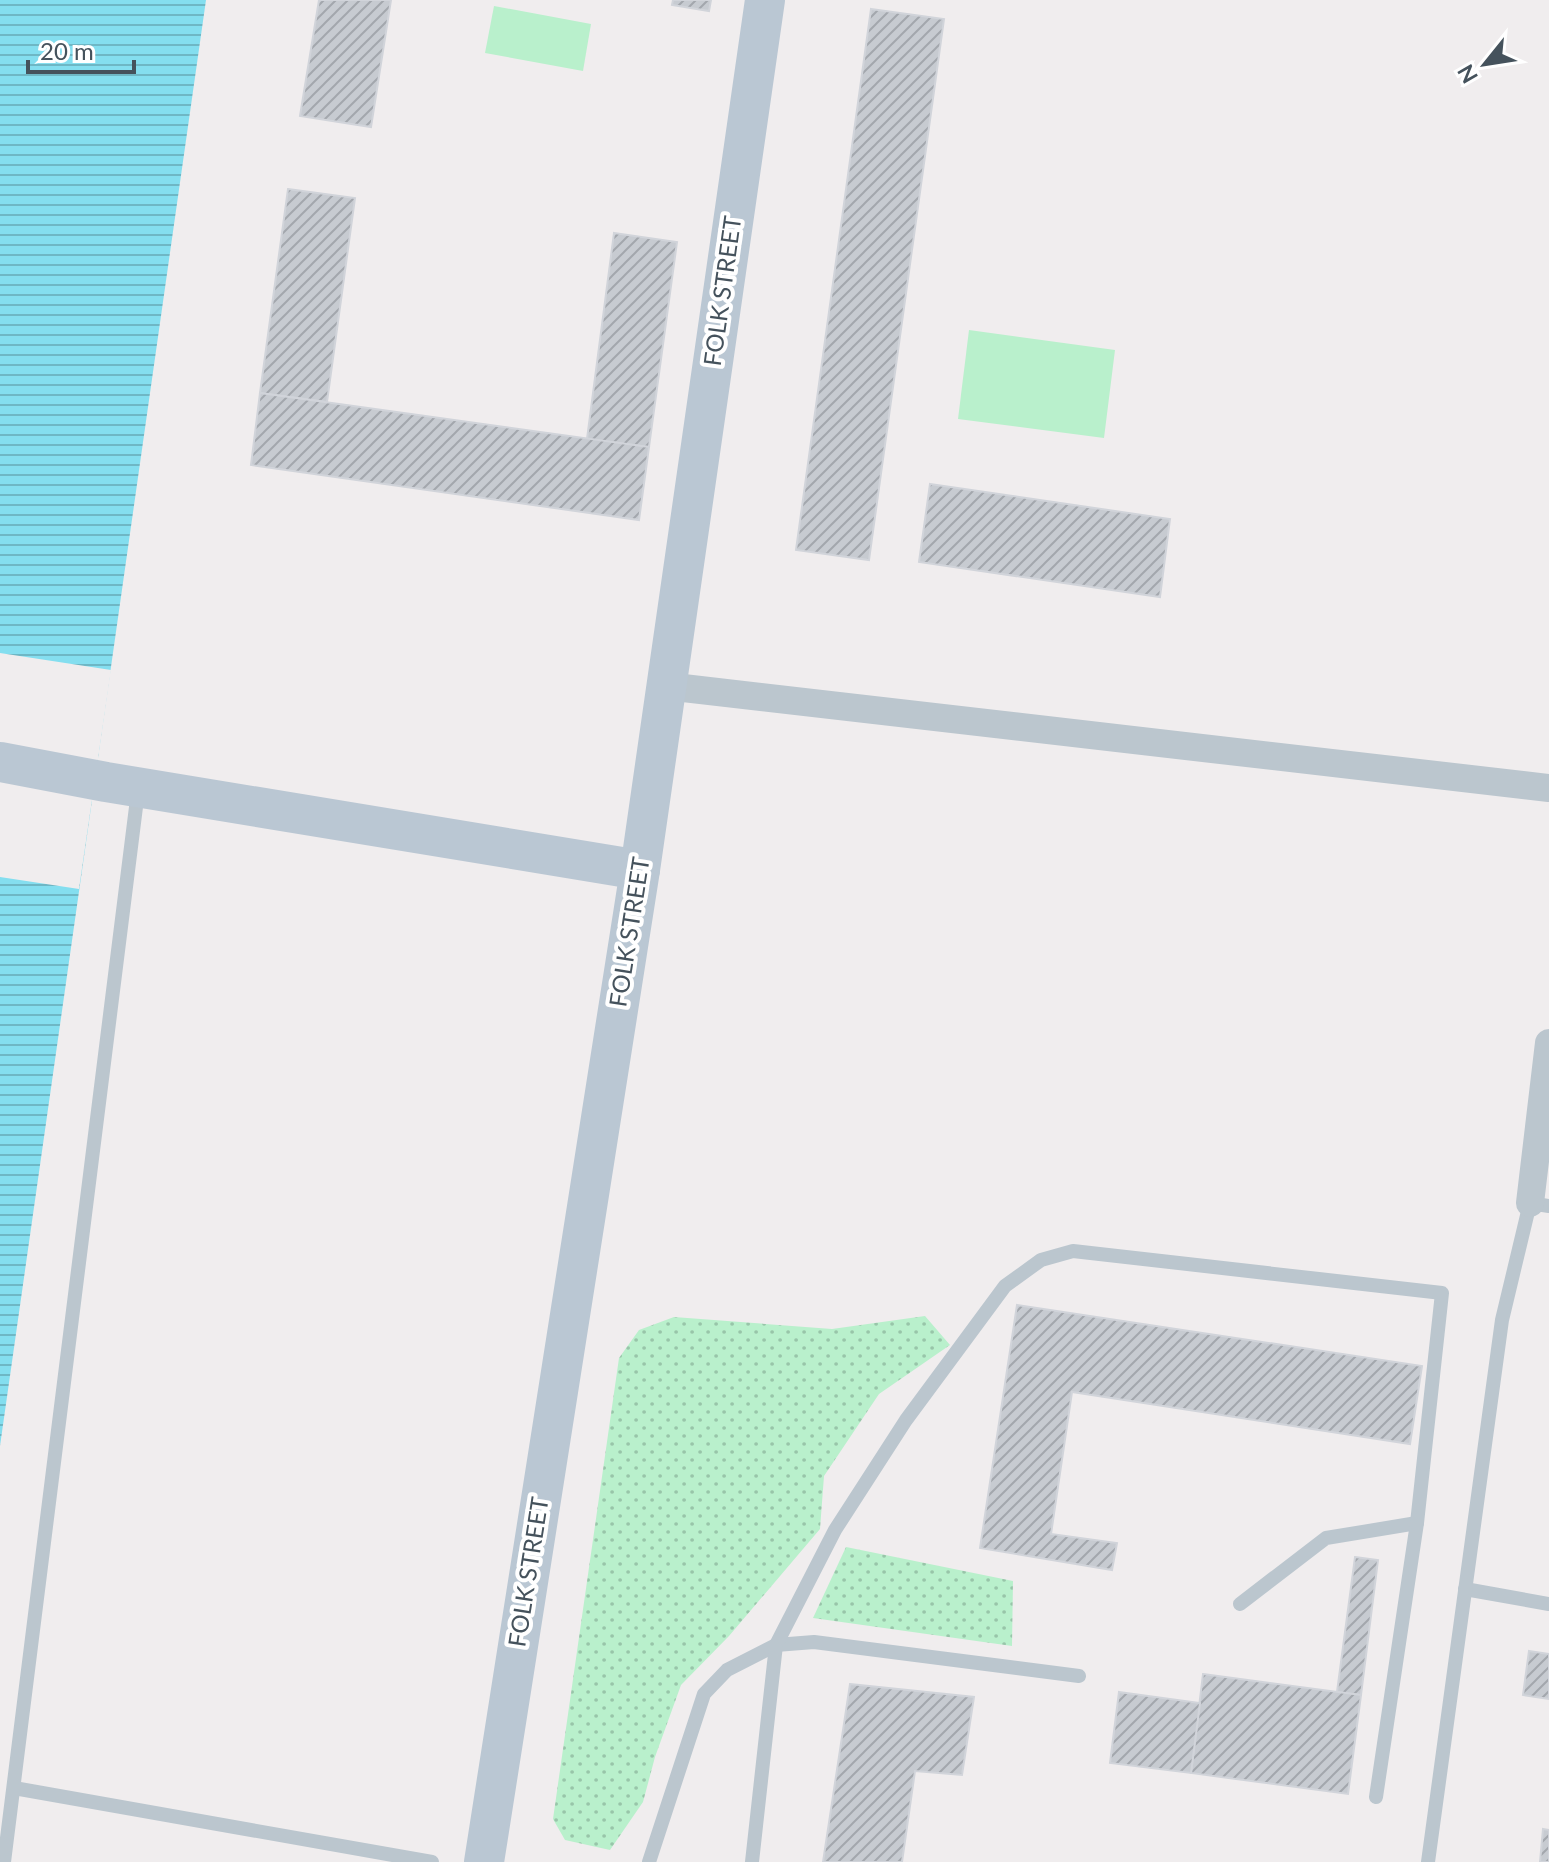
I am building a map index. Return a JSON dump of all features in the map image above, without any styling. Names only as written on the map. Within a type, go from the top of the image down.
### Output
[{"type":"street","name":"FOLK STREET","points":[[484,1862],[640,870],[765,0]]},
{"type":"street","points":[[666,686],[1549,788]]},
{"type":"street","points":[[0,762],[640,870]]},
{"type":"street","points":[[1540,1204],[1549,1043]]},
{"type":"lane","points":[[4,1862],[122,785]]},
{"type":"lane","points":[[1428,1862],[1502,1320],[1540,1204]]},
{"type":"lane","points":[[752,1862],[776,1645],[835,1530],[906,1420],[1005,1286],[1041,1260],[1073,1251],[1442,1293],[1417,1523],[1376,1797]]},
{"type":"lane","points":[[1240,1604],[1326,1538],[1417,1523]]},
{"type":"lane","points":[[1465,1589],[1549,1604]]},
{"type":"lane","points":[[649,1862],[704,1694],[727,1670],[776,1645],[814,1642],[1079,1676]]},
{"type":"lane","points":[[14,1788],[432,1862]]},
{"type":"green space","points":[[494,6],[591,24],[583,71],[485,53]]},
{"type":"green space","points":[[969,330],[1115,350],[1104,438],[958,419]]},
{"type":"green space","points":[[925,1316],[950,1345],[879,1394],[824,1476],[820,1529],[729,1636],[681,1685],[655,1757],[643,1802],[610,1850],[565,1840],[553,1819],[619,1358],[639,1330],[674,1317],[832,1329]]},
{"type":"green space","points":[[846,1547],[1013,1581],[1012,1646],[813,1618]]},
{"type":"water","points":[[0,0],[206,0],[0,1446]]},
{"type":"pier","points":[[0,653],[111,670],[79,889],[0,877]]},
{"type":"building","points":[[319,0],[391,0],[371,127],[300,116]]},
{"type":"building","points":[[673,0],[711,0],[709,11],[672,5]]},
{"type":"building","points":[[871,9],[944,19],[869,560],[796,550]]},
{"type":"building","points":[[288,189],[355,198],[327,402],[260,393]]},
{"type":"building","points":[[614,233],[677,242],[649,447],[587,439]]},
{"type":"building","points":[[260,393],[649,447],[639,520],[251,465]]},
{"type":"building","points":[[930,484],[1170,519],[1160,597],[919,562]]},
{"type":"building","points":[[1017,1305],[1422,1366],[1410,1444],[1072,1392],[1051,1534],[1117,1543],[1112,1570],[980,1548]]},
{"type":"building","points":[[1355,1557],[1378,1560],[1361,1695],[1337,1692]]},
{"type":"building","points":[[1529,1651],[1549,1654],[1549,1699],[1523,1695]]},
{"type":"building","points":[[1203,1674],[1361,1695],[1348,1794],[1191,1773]]},
{"type":"building","points":[[850,1684],[974,1697],[962,1775],[915,1771],[902,1862],[823,1862]]},
{"type":"building","points":[[1119,1692],[1200,1703],[1191,1773],[1110,1763]]},
{"type":"building","points":[[1543,1829],[1549,1830],[1549,1862],[1540,1862]]}]
